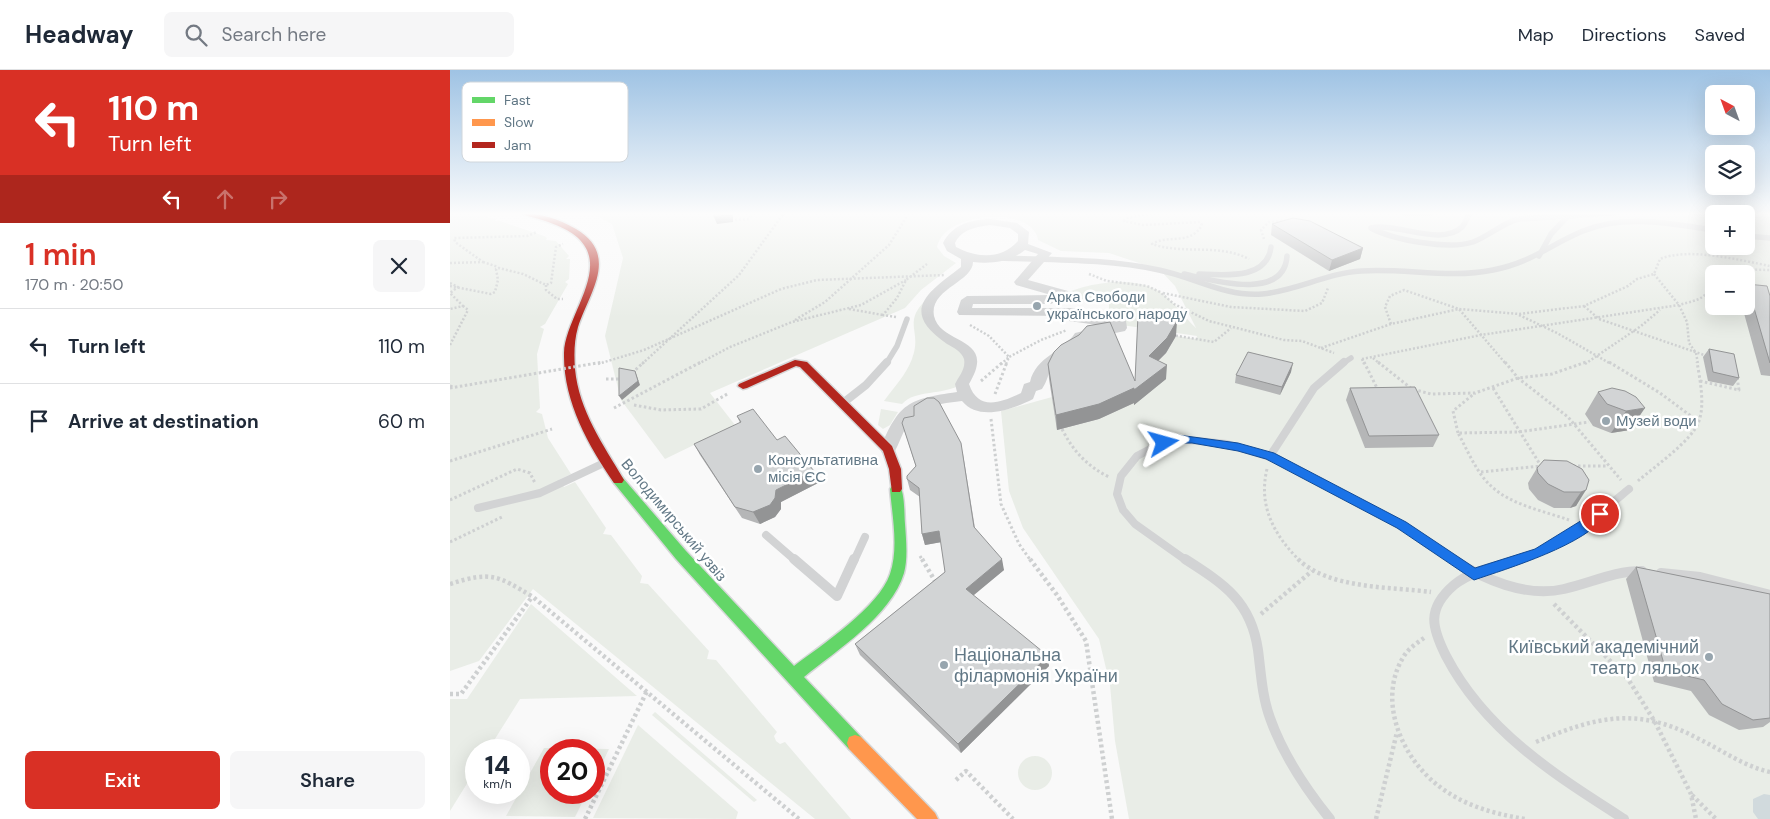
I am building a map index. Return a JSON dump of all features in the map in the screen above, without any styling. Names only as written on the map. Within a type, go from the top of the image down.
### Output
[{"type":"main road","name":"Володимирський узвіз","points":[[592,248],[596,256],[592,283],[573,325],[569,346],[570,372],[581,415],[606,462],[618,481],[672,545],[792,677],[929,819]]},
{"type":"main road","points":[[743,386],[792,364],[801,363],[888,448],[895,469],[899,538],[897,573],[889,591],[871,612],[792,677]]},
{"type":"street","points":[[951,248],[957,254],[982,259]]},
{"type":"street","points":[[999,258],[1020,248]]},
{"type":"street","points":[[1020,248],[1015,252],[999,258],[967,258],[967,268],[943,286],[930,302],[928,312],[935,328],[969,354],[973,361],[973,370],[962,384],[964,396],[970,404],[990,408],[1014,403],[1028,396],[1029,387],[1037,386],[1038,376],[1045,366],[1066,349],[1077,343],[1078,338],[1083,334],[1120,328],[1121,324],[1074,318],[1072,312],[964,312],[967,300],[1051,300],[1063,294],[1020,282],[1046,253],[1029,248]]},
{"type":"street","points":[[888,448],[899,421],[911,407],[929,401],[964,396]]},
{"type":"lane","points":[[1174,273],[1235,276],[1258,270],[1269,260],[1271,248]]},
{"type":"lane","points":[[1539,256],[1543,248]]},
{"type":"lane","points":[[1174,273],[1219,290],[1251,294],[1291,289],[1349,272],[1378,271],[1443,275],[1482,273],[1515,266],[1554,248]]},
{"type":"lane","points":[[1040,260],[1160,270],[1223,284],[1254,286],[1282,272],[1287,263],[1287,256]]},
{"type":"lane","points":[[843,403],[873,381],[885,366],[896,351],[907,318]]},
{"type":"lane","points":[[1270,456],[1307,396],[1335,367],[1351,358]]},
{"type":"lane","points":[[1330,819],[1305,788],[1280,745],[1265,701],[1253,621],[1242,602],[1224,584],[1141,531],[1127,515],[1117,495],[1118,482],[1125,469],[1136,456],[1152,446],[1178,439],[1238,447],[1270,456],[1402,525],[1474,574],[1498,583],[1544,592],[1563,590],[1627,570],[1700,577],[1770,595]]},
{"type":"lane","points":[[478,508],[540,493],[606,462]]},
{"type":"lane","points":[[1624,819],[1519,748],[1488,719],[1464,689],[1448,662],[1434,630],[1435,616],[1444,594],[1457,582],[1474,574],[1539,553],[1585,526],[1629,489]]},
{"type":"lane","points":[[766,535],[837,596],[865,537]]},
{"type":"path","points":[[462,248],[483,262],[523,274],[546,285]]},
{"type":"path","points":[[546,285],[551,283],[555,266],[556,248]]},
{"type":"path","points":[[606,379],[626,379],[739,275],[759,248]]},
{"type":"path","points":[[792,322],[825,302],[886,248]]},
{"type":"path","points":[[1165,248],[1227,250],[1245,256]]},
{"type":"path","points":[[1654,274],[1660,259],[1673,255],[1729,259],[1770,266]]},
{"type":"path","points":[[450,263],[483,262]]},
{"type":"path","points":[[614,408],[730,347],[792,322],[861,305],[906,280],[927,264]]},
{"type":"path","points":[[450,284],[491,294],[495,292],[498,280],[496,269],[499,268]]},
{"type":"path","points":[[1755,270],[1770,270]]},
{"type":"path","points":[[1459,309],[1518,378],[1575,425],[1607,466],[1629,489],[1692,434],[1699,422],[1700,381],[1696,353],[1689,343],[1687,322],[1679,305],[1654,274]]},
{"type":"path","points":[[1391,324],[1385,307],[1390,296],[1404,290],[1459,309],[1519,314],[1560,311],[1584,306],[1628,286],[1637,279],[1654,274]]},
{"type":"path","points":[[450,387],[593,365],[620,358],[644,350],[781,289],[799,284],[817,280],[945,275]]},
{"type":"path","points":[[883,315],[897,298],[906,280]]},
{"type":"path","points":[[1107,281],[1147,286],[1160,292],[1174,304],[1209,321],[1231,328],[1302,341],[1351,358],[1362,359],[1481,335],[1661,309],[1703,298],[1705,296]]},
{"type":"path","points":[[546,285],[546,290],[557,299],[562,299]]},
{"type":"path","points":[[450,345],[468,310],[450,293],[458,287]]},
{"type":"path","points":[[450,309],[463,306]]},
{"type":"path","points":[[1584,306],[1599,319],[1711,357]]},
{"type":"path","points":[[847,309],[907,318]]},
{"type":"path","points":[[1321,348],[1391,324],[1459,309]]},
{"type":"path","points":[[1372,358],[1405,384],[1421,392],[1475,392],[1493,388],[1518,378],[1571,369],[1598,356],[1661,309]]},
{"type":"path","points":[[1519,314],[1545,326],[1673,400],[1699,422]]},
{"type":"path","points":[[1166,334],[1214,342],[1231,328]]},
{"type":"path","points":[[1009,357],[990,408],[1001,504],[1019,544],[1057,595],[1086,642],[1112,819]]},
{"type":"path","points":[[1362,359],[1383,400]]},
{"type":"path","points":[[1700,381],[1739,390],[1737,371]]},
{"type":"path","points":[[626,379],[627,384]]},
{"type":"path","points":[[634,405],[661,410],[701,409],[743,386]]},
{"type":"path","points":[[1493,388],[1518,432],[1541,466]]},
{"type":"path","points":[[1475,392],[1453,411],[1458,434],[1480,472],[1499,492],[1585,526]]},
{"type":"path","points":[[1458,434],[1518,432],[1589,422]]},
{"type":"path","points":[[1062,428],[1068,444],[1082,460],[1100,473],[1118,482]]},
{"type":"path","points":[[450,461],[552,429]]},
{"type":"path","points":[[1270,456],[1262,484],[1264,502],[1274,529],[1296,558],[1312,571],[1368,584],[1444,594]]},
{"type":"path","points":[[1480,472],[1550,466]]},
{"type":"path","points":[[1570,466],[1607,466]]},
{"type":"path","points":[[450,500],[517,469],[530,474],[540,493]]},
{"type":"path","points":[[1253,621],[1312,571]]},
{"type":"path","points":[[450,584],[478,575],[492,574],[533,597],[799,819]]},
{"type":"path","points":[[1544,592],[1564,616],[1628,679],[1656,722],[1691,794],[1696,819]]},
{"type":"path","points":[[450,694],[461,694],[533,597]]},
{"type":"path","points":[[1376,819],[1397,732],[1393,702],[1395,678],[1405,654],[1434,630]]},
{"type":"path","points":[[584,819],[647,691]]},
{"type":"path","points":[[1519,748],[1585,722],[1602,719],[1656,722],[1696,737],[1730,758],[1770,772]]},
{"type":"path","points":[[1397,732],[1416,763],[1439,786],[1466,802],[1495,814],[1525,819]]},
{"type":"path","points":[[956,780],[966,771],[1013,819]]},
{"type":"path","points":[[1691,794],[1716,819]]},
{"type":"shaded area","points":[[450,248],[562,248],[569,256],[566,259],[570,259],[569,279],[565,282],[568,284],[545,324],[540,327],[544,329],[537,354],[540,408],[536,412],[542,414],[548,438],[571,474],[559,480],[564,487],[575,482],[606,528],[603,534],[611,535],[642,576],[640,583],[648,584],[709,651],[707,659],[716,660],[777,732],[774,736],[776,741],[780,744],[785,742],[851,819],[815,819],[533,589],[479,661],[450,671]]},
{"type":"shaded area","points":[[620,248],[938,248],[944,256],[956,263],[921,290],[905,308],[710,393],[735,425],[665,459],[621,400],[605,336],[623,258]]},
{"type":"shaded area","points":[[1055,248],[1705,248],[1705,255],[1755,255],[1755,248],[1770,248],[1770,819],[1129,819],[1115,741],[1110,685],[1099,639],[1023,528],[1009,491],[1001,411],[1052,397],[1058,430],[1099,419],[1140,400],[1148,371],[1166,353],[1176,336],[1196,339],[1197,336],[1074,318],[1072,312],[1109,312],[1109,301],[1051,300],[1090,285],[1120,282],[1135,283],[1148,286],[1160,292],[1196,328],[1175,286],[1160,270],[1109,253],[1061,251]]},
{"type":"shaded area","points":[[933,294],[930,320],[969,354],[962,384],[946,390],[914,396],[902,404],[884,401],[903,376],[912,359],[915,349],[914,319],[923,304]]},
{"type":"shaded area","points":[[881,409],[898,412],[890,425],[883,429],[878,425]]},
{"type":"shaded area","points":[[531,604],[637,696],[520,699],[495,739],[465,739],[465,787],[450,811],[450,699],[467,699]]},
{"type":"shaded area","points":[[655,712],[757,800],[754,802],[652,715]]},
{"type":"shaded area","points":[[638,725],[738,812],[736,819],[593,818],[600,804],[605,804],[605,793]]},
{"type":"shaded area","points":[[605,749],[609,749],[605,757]]},
{"type":"shaded area","points":[[540,755],[540,804],[582,804],[575,817],[506,816],[513,804],[530,804],[530,773]]},
{"type":"shaded area","points":[[1035,756],[1047,761],[1052,773],[1047,785],[1035,790],[1023,785],[1018,773],[1023,761]]},
{"type":"shaded area","points":[[1764,794],[1770,795],[1770,819],[1758,819],[1753,812],[1753,799]]},
{"type":"building","points":[[1312,248],[1363,248],[1332,260]]},
{"type":"building","points":[[1755,285],[1767,286],[1770,296],[1770,363],[1755,311]]},
{"type":"building","points":[[1138,315],[1177,321],[1167,338],[1149,356],[1167,365],[1134,390],[1134,388],[1099,404],[1056,415],[1048,364],[1054,352],[1061,345],[1079,335],[1087,326],[1110,322],[1135,381]]},
{"type":"building","points":[[1709,349],[1734,354],[1739,378],[1713,372]]},
{"type":"building","points":[[1248,352],[1293,363],[1282,387],[1236,375]]},
{"type":"building","points":[[619,368],[635,371],[638,381],[619,396]]},
{"type":"building","points":[[1415,387],[1439,435],[1369,436],[1350,388]]},
{"type":"building","points":[[1612,388],[1625,391],[1636,397],[1645,408],[1626,411],[1607,404],[1598,392]]},
{"type":"building","points":[[927,398],[934,398],[939,402],[961,443],[974,527],[1002,559],[966,589],[1048,656],[958,744],[855,644],[945,572],[939,531],[922,534],[919,488],[907,479],[907,476],[916,466],[902,423],[904,418],[914,416],[914,406]]},
{"type":"building","name":"Консультативна місія ЄС","points":[[753,409],[777,440],[785,436],[814,471],[776,490],[775,498],[770,505],[753,512],[735,507],[694,444],[741,422],[737,416]]},
{"type":"building","points":[[1544,460],[1567,461],[1582,469],[1589,480],[1586,490],[1581,492],[1564,492],[1548,484],[1538,473],[1537,468]]},
{"type":"building","name":"Київський академічний театр ляльок","points":[[1636,567],[1770,594],[1770,718],[1753,720],[1722,704],[1704,680],[1666,671]]},
{"type":"traffic: fast","points":[[618,480],[681,555],[855,743]]},
{"type":"traffic: fast","points":[[792,677],[852,630],[881,601],[891,587],[897,573],[900,553],[896,489]]},
{"type":"traffic: slow","points":[[855,743],[929,819]]},
{"type":"traffic: jam","points":[[590,248],[593,254],[595,268],[592,284],[571,335],[570,372],[573,388],[584,421],[600,452],[618,480]]},
{"type":"traffic: jam","points":[[743,386],[795,363],[803,364],[888,449],[895,469],[896,489]]},
{"type":"place","name":"Арка Свободи українського народу","points":[[1037,306]]},
{"type":"place","name":"Музей води","points":[[1606,421]]},
{"type":"place","name":"Консультативна місія ЄС","points":[[758,469]]},
{"type":"place","name":"Київський академічний театр ляльок","points":[[1709,657]]},
{"type":"place","name":"Національна філармонія України","points":[[944,665]]},
{"type":"route","points":[[1164,443],[1178,439],[1192,439],[1238,447],[1270,456],[1402,525],[1474,574],[1539,553],[1585,526],[1600,514]]}]
